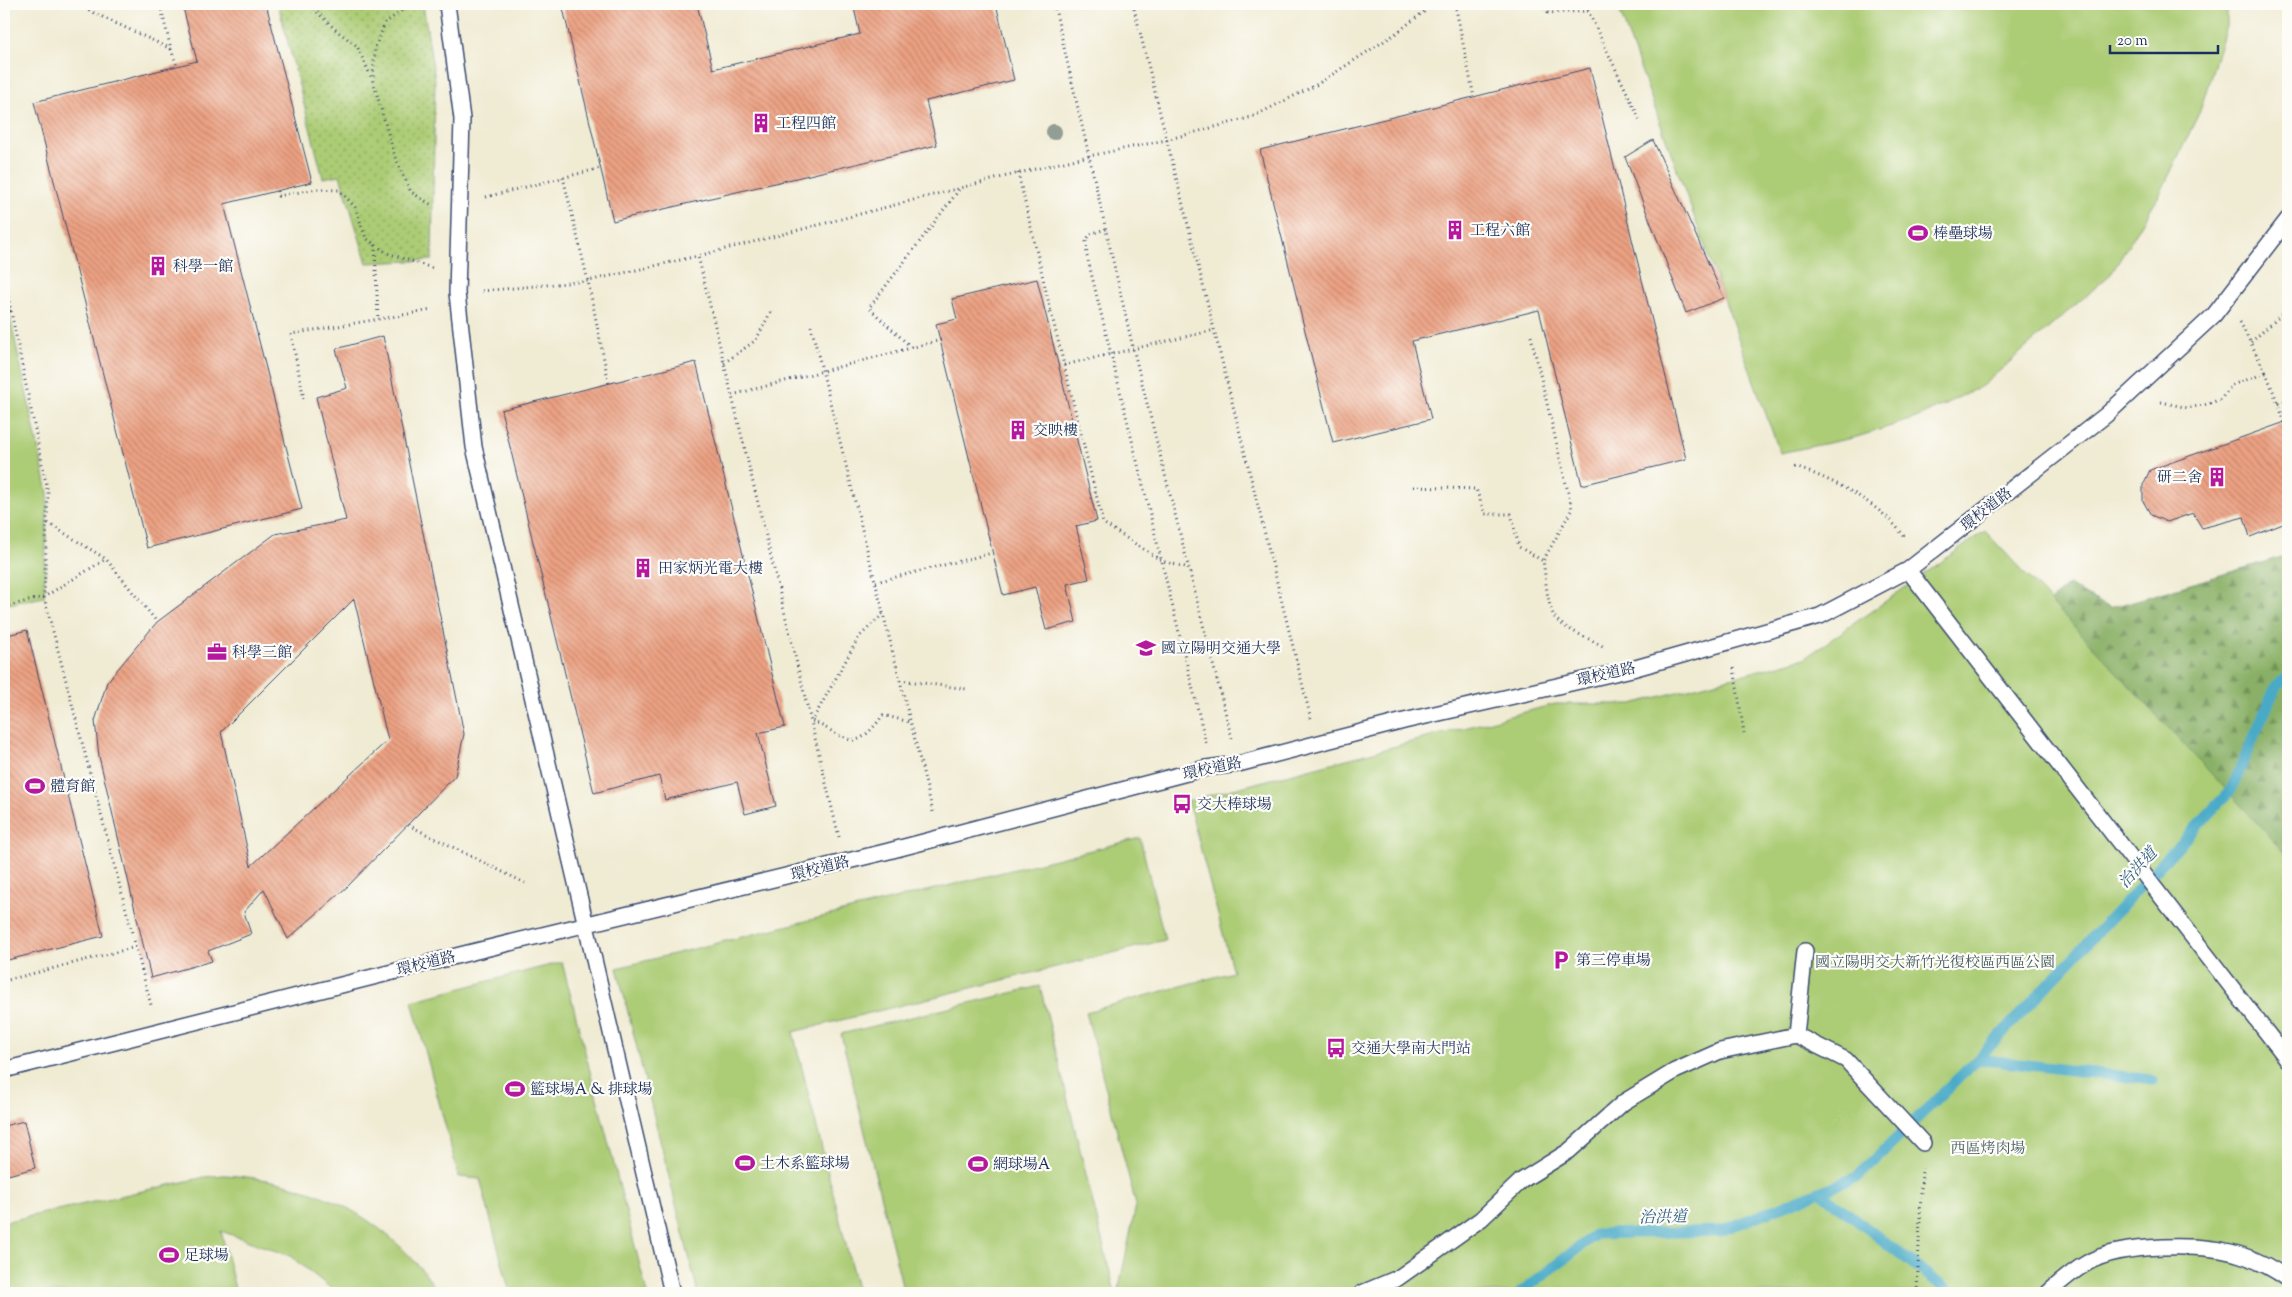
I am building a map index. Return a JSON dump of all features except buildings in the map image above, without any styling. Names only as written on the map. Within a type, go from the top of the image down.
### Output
[{"type":"lane","points":[[447,4],[462,119],[457,293],[474,446],[672,1293]]},
{"type":"lane","name":"環校道路","points":[[4,1070],[158,1030],[844,862],[1212,768],[1238,764],[1317,742],[1623,670],[1820,616],[1914,565],[2106,415],[2214,315],[2288,221]]},
{"type":"lane","points":[[1914,565],[2086,799],[2288,1060]]},
{"type":"lane","points":[[1796,1035],[1805,951]]},
{"type":"lane","points":[[1362,1293],[1398,1278],[1481,1219],[1521,1181],[1568,1151],[1624,1102],[1675,1071],[1720,1051],[1796,1035],[1846,1060],[1923,1143]]},
{"type":"lane","points":[[2048,1293],[2088,1262],[2120,1252],[2150,1247],[2191,1248],[2240,1255],[2288,1279]]},
{"type":"path","points":[[75,4],[171,49]]},
{"type":"path","points":[[160,4],[177,66]]},
{"type":"path","points":[[311,4],[337,32],[357,46],[373,81],[395,157],[411,192],[440,210]]},
{"type":"path","points":[[373,81],[375,47],[385,23],[405,8],[421,4]]},
{"type":"path","points":[[1054,4],[1133,348],[1238,764]]},
{"type":"path","points":[[1133,4],[1317,742]]},
{"type":"path","points":[[457,293],[588,281],[698,256],[1018,173],[1166,140],[1252,117],[1316,86],[1395,34],[1434,4]]},
{"type":"path","points":[[1454,4],[1474,96]]},
{"type":"path","points":[[1542,4],[1548,12],[1588,11],[1641,122]]},
{"type":"path","points":[[459,204],[601,168]]},
{"type":"path","points":[[1018,173],[1103,524],[1162,561],[1189,568]]},
{"type":"path","points":[[563,177],[588,281],[609,384]]},
{"type":"path","points":[[277,190],[278,196],[317,189],[339,190],[355,207],[366,238],[387,253],[437,270]]},
{"type":"path","points":[[912,347],[869,308],[960,189]]},
{"type":"path","points":[[1106,229],[1090,234],[1086,242],[1087,256],[1212,768]]},
{"type":"path","points":[[375,245],[378,319]]},
{"type":"path","points":[[698,256],[812,721],[844,862]]},
{"type":"path","points":[[4,277],[48,493],[44,597],[158,1030]]},
{"type":"path","points":[[2227,298],[2266,373],[2285,422]]},
{"type":"path","points":[[4,302],[10,310]]},
{"type":"path","points":[[304,399],[291,334],[438,309]]},
{"type":"path","points":[[2251,342],[2288,309]]},
{"type":"path","points":[[4,315],[10,310]]},
{"type":"path","points":[[724,363],[756,340],[771,311]]},
{"type":"path","points":[[1046,314],[1051,312]]},
{"type":"path","points":[[810,326],[940,837]]},
{"type":"path","points":[[1064,364],[1215,330]]},
{"type":"path","points":[[1531,336],[1572,509],[1544,561],[1548,593],[1554,617],[1610,651],[1623,670]]},
{"type":"path","points":[[732,395],[941,340]]},
{"type":"path","points":[[2136,387],[2147,397],[2188,408],[2221,399],[2232,385],[2266,373]]},
{"type":"path","points":[[2278,404],[2288,400]]},
{"type":"path","points":[[1795,467],[1811,472],[1874,506],[1895,523],[1914,565]]},
{"type":"path","points":[[1413,487],[1476,489],[1485,514],[1511,514],[1519,546],[1544,561]]},
{"type":"path","points":[[47,522],[106,559],[157,622]]},
{"type":"path","points":[[876,582],[992,553]]},
{"type":"path","points":[[4,607],[44,597],[106,559]]},
{"type":"path","points":[[812,721],[859,637],[883,614]]},
{"type":"path","points":[[1730,642],[1744,733]]},
{"type":"path","points":[[900,680],[967,689]]},
{"type":"path","points":[[812,721],[832,730],[849,741],[857,741],[866,736],[883,714],[911,722]]},
{"type":"path","points":[[408,825],[525,883]]},
{"type":"path","points":[[4,981],[136,947]]},
{"type":"path","points":[[1917,1293],[1923,1143]]},
{"type":"green space","points":[[278,4],[423,4],[435,80],[432,260],[367,263],[340,175],[323,178]]},
{"type":"green space","name":"棒壘球場","points":[[1617,4],[2227,4],[2227,23],[2200,111],[2161,192],[2111,274],[1982,386],[1916,418],[1857,437],[1780,453]]},
{"type":"green space","points":[[4,289],[48,493],[44,597],[4,605]]},
{"type":"green space","name":"國立陽明交大新竹光復校區西區公園","points":[[1985,531],[2288,856],[2288,1293],[1118,1293],[1136,1205],[1086,1012],[1233,972],[1188,801],[1555,704],[1632,704],[1805,658]]},
{"type":"green space","points":[[2288,555],[2288,1004],[2002,647],[2068,585],[2110,608]]},
{"type":"green space","name":"土木系籃球場","points":[[1140,838],[1165,940],[793,1032],[858,1293],[698,1293],[617,968]]},
{"type":"green space","name":"籃球場A & 排球場","points":[[562,962],[647,1293],[510,1293],[480,1179],[459,1177],[412,1001]]},
{"type":"green space","name":"網球場A","points":[[1040,986],[1115,1293],[904,1293],[841,1034]]},
{"type":"green space","points":[[224,1175],[257,1178],[288,1185],[318,1194],[346,1207],[397,1243],[419,1266],[439,1293],[337,1293],[290,1256],[221,1231],[236,1293],[4,1293],[4,1222],[205,1177]]},
{"type":"waterway","name":"治洪道","points":[[1520,1293],[1596,1234],[1720,1231],[1857,1177],[1978,1059],[2231,790],[2276,686],[2288,677]]},
{"type":"waterway","name":"治洪道","points":[[1978,1059],[2152,1080]]},
{"type":"waterway","name":"治洪道","points":[[1820,1192],[1951,1293]]},
{"type":"place","name":"工程四館","points":[[761,123]]},
{"type":"place","name":"工程六館","points":[[1455,230]]},
{"type":"place","name":"棒壘球場","points":[[1918,233]]},
{"type":"place","name":"科學一館","points":[[158,266]]},
{"type":"place","name":"交映樓","points":[[1018,430]]},
{"type":"place","name":"研二舍","points":[[2217,477]]},
{"type":"place","name":"田家炳光電大樓","points":[[643,568]]},
{"type":"place","name":"國立陽明交通大學","points":[[1146,648]]},
{"type":"place","name":"科學三館","points":[[217,652]]},
{"type":"place","name":"體育館","points":[[35,786]]},
{"type":"place","name":"交大棒球場","points":[[1182,804]]},
{"type":"place","name":"第三停車場","points":[[1561,960]]},
{"type":"place","name":"交通大學南大門站","points":[[1336,1048]]},
{"type":"place","name":"籃球場A & 排球場","points":[[515,1089]]},
{"type":"place","name":"土木系籃球場","points":[[745,1163]]},
{"type":"place","name":"網球場A","points":[[978,1164]]},
{"type":"place","name":"足球場","points":[[169,1255]]},
{"type":"park label","name":"西區烤肉場","points":[[1988,1148]]}]
